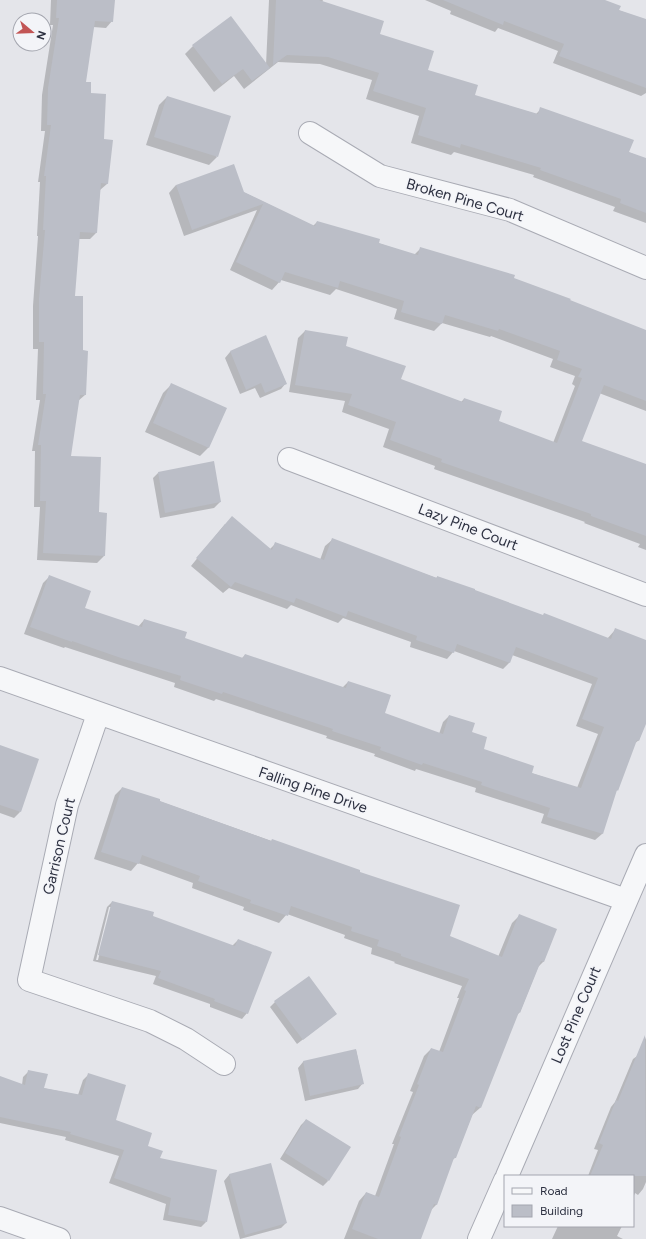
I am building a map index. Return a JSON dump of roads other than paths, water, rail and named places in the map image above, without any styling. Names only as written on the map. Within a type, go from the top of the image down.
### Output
[{"type":"street","name":"Broken Pine Court","points":[[310,133],[380,176],[510,210],[646,268]]},
{"type":"street","name":"Lazy Pine Court","points":[[289,459],[646,595]]},
{"type":"street","name":"Falling Pine Drive","points":[[0,678],[626,900]]},
{"type":"street","name":"Garrison Court","points":[[98,714],[67,805],[29,980],[150,1021],[186,1039],[224,1064]]},
{"type":"street","name":"Lost Pine Court","points":[[507,1175],[646,855]]},
{"type":"street","points":[[479,1239],[504,1182]]},
{"type":"street","points":[[0,1218],[59,1239]]}]
